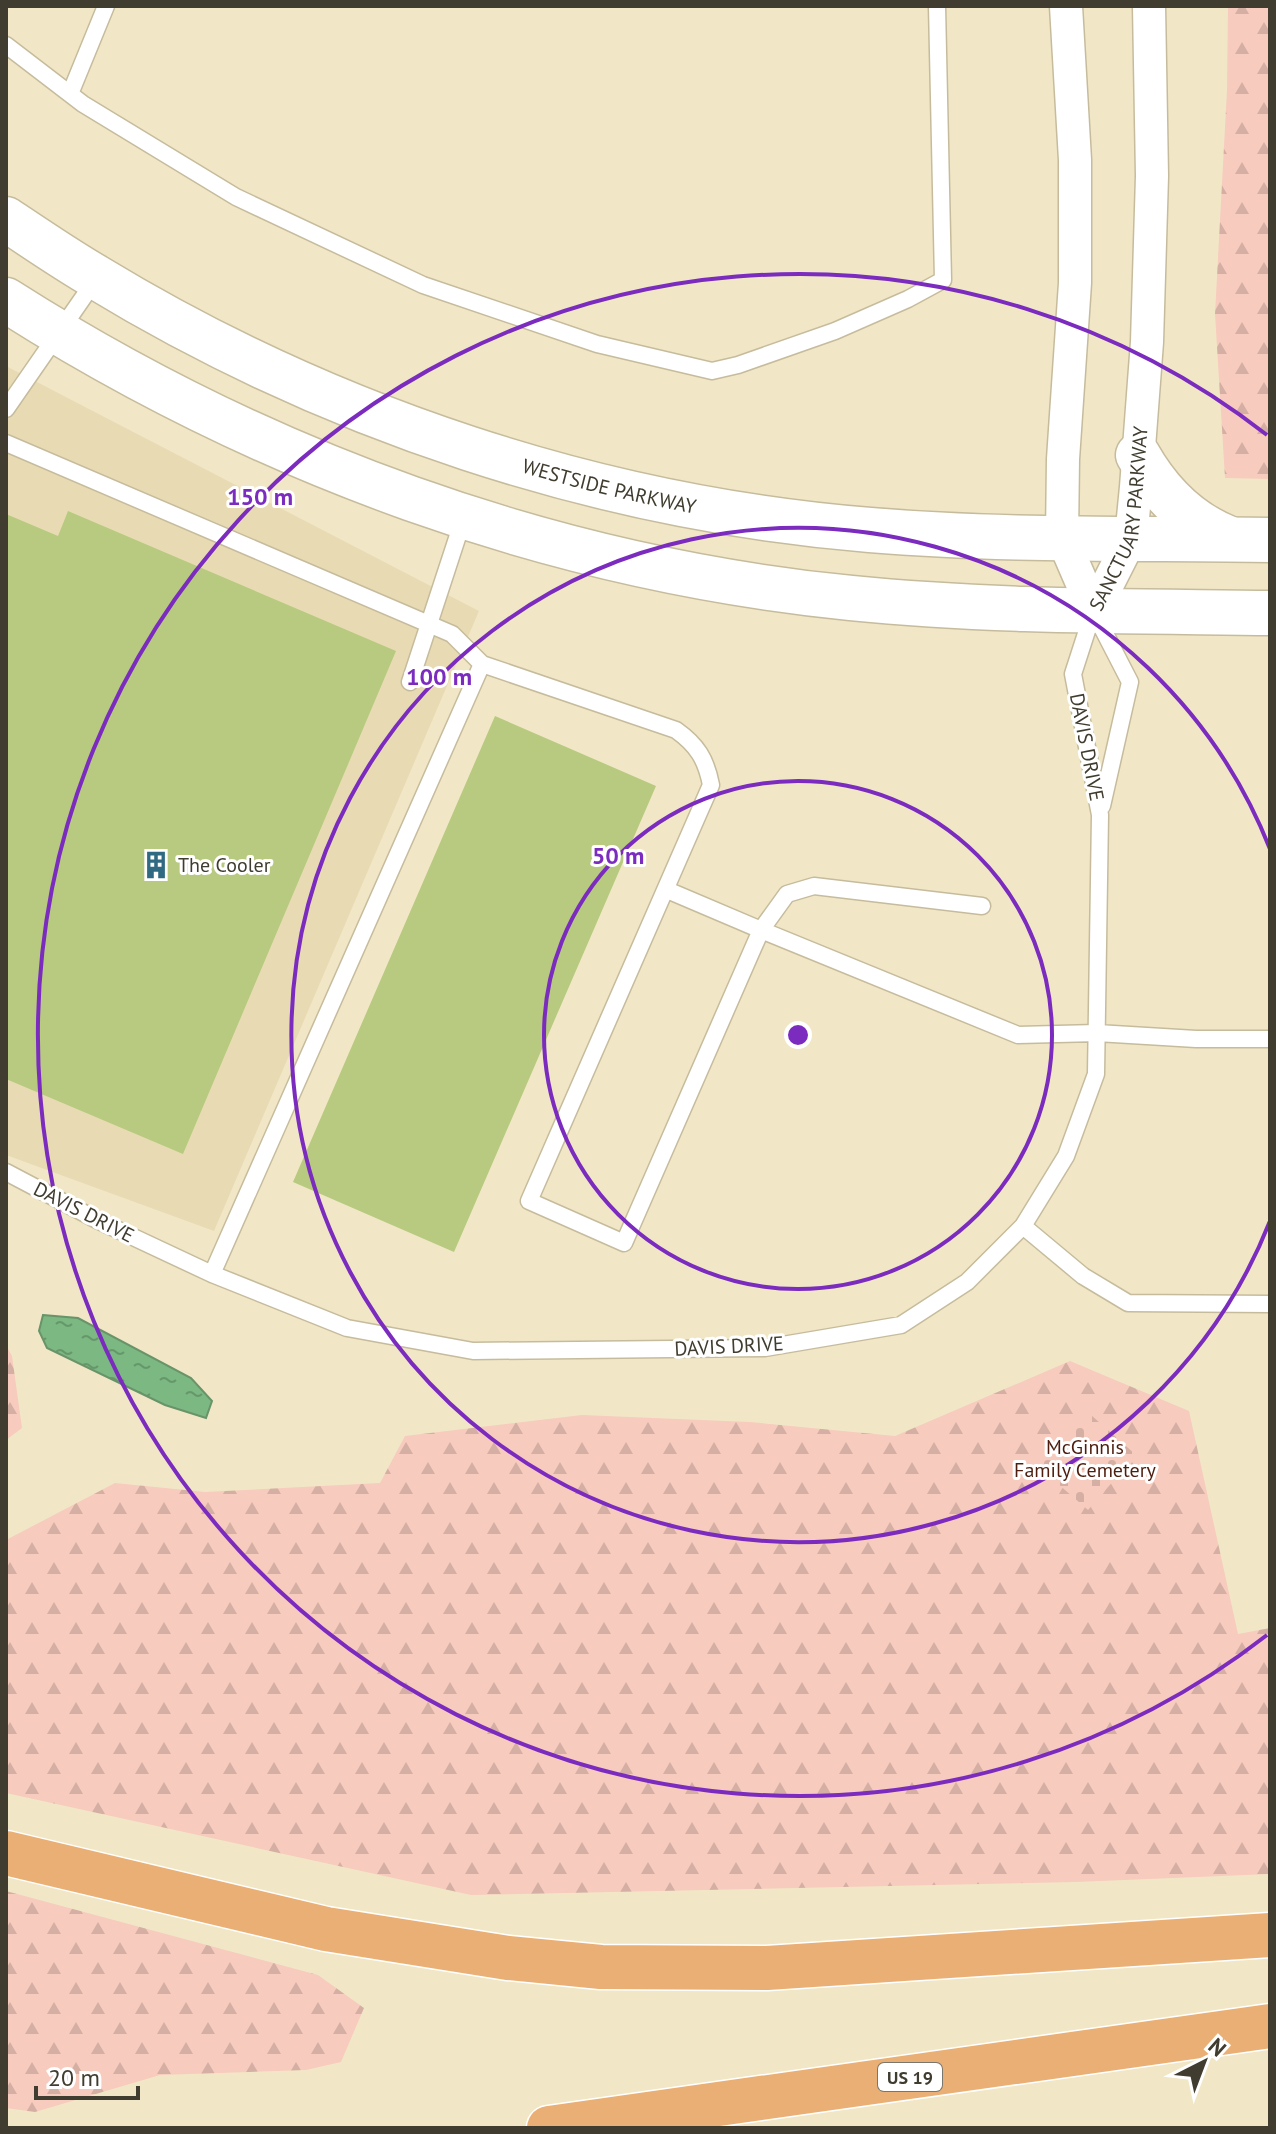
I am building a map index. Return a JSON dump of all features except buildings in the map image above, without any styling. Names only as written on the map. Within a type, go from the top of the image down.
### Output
[{"type":"highway","points":[[6,1853],[326,1929],[508,1958],[601,1967],[796,1967],[1270,1935]]},
{"type":"highway","name":"US 19","points":[[549,2128],[1270,2026]]},
{"type":"main road","name":"WESTSIDE PARKWAY","points":[[6,219],[96,278],[286,376],[455,444],[616,489],[760,518],[868,530],[1250,540]]},
{"type":"main road","points":[[6,300],[154,388],[349,477],[464,516],[585,549],[753,585],[849,597],[941,605],[1094,611],[1270,613]]},
{"type":"main road","points":[[1138,455],[1166,496],[1209,531],[1250,540]]},
{"type":"street","name":"SANCTUARY PARKWAY","points":[[1066,6],[1075,160],[1075,283],[1063,459],[1062,537],[1094,611]]},
{"type":"street","name":"SANCTUARY PARKWAY","points":[[1094,611],[1131,538],[1147,342],[1152,176],[1149,6]]},
{"type":"lane","points":[[70,94],[106,6]]},
{"type":"lane","points":[[6,45],[70,94],[236,197],[423,285],[597,344],[712,371],[835,331],[943,280],[937,6]]},
{"type":"lane","points":[[6,409],[96,278]]},
{"type":"lane","points":[[6,443],[452,634],[482,664],[676,730],[692,742],[706,762],[711,785],[529,1201],[624,1243],[761,930],[787,894],[814,886],[982,906]]},
{"type":"lane","points":[[410,682],[464,516]]},
{"type":"lane","name":"DAVIS DRIVE","points":[[1094,611],[1130,682],[1100,815]]},
{"type":"lane","name":"DAVIS DRIVE","points":[[6,1172],[99,1221],[212,1274],[347,1328],[473,1351],[765,1348],[901,1325],[967,1282],[1023,1226],[1066,1156],[1096,1074],[1100,815],[1073,674],[1094,611]]},
{"type":"lane","points":[[212,1274],[482,664]]},
{"type":"lane","points":[[667,890],[1018,1035],[1097,1033],[1196,1039],[1270,1039]]},
{"type":"lane","points":[[1023,1226],[1083,1276],[1128,1303],[1270,1304]]},
{"type":"shaded area","name":"The Cooler","points":[[6,366],[479,611],[214,1231],[6,1155]]},
{"type":"green space","points":[[1228,6],[1270,6],[1270,479],[1225,478],[1215,314],[1227,90]]},
{"type":"green space","points":[[6,1345],[12,1356],[22,1428],[6,1440]]},
{"type":"green space","points":[[1070,1361],[1189,1411],[1238,1634],[1270,1628],[1270,1874],[1076,1882],[471,1895],[6,1793],[6,1540],[115,1483],[205,1492],[380,1483],[405,1436],[582,1415],[750,1422],[895,1436]]},
{"type":"green space","name":"McGinnis Family Cemetery","points":[[1082,1407],[1136,1455],[1088,1510],[1034,1463]]},
{"type":"green space","points":[[6,1891],[318,1975],[364,2008],[341,2062],[306,2070],[160,2075],[35,2112],[6,2108]]},
{"type":"water","points":[[43,1315],[78,1318],[191,1378],[212,1401],[206,1418],[165,1405],[47,1348],[39,1331]]},
{"type":"place","name":"The Cooler","points":[[156,865]]}]
